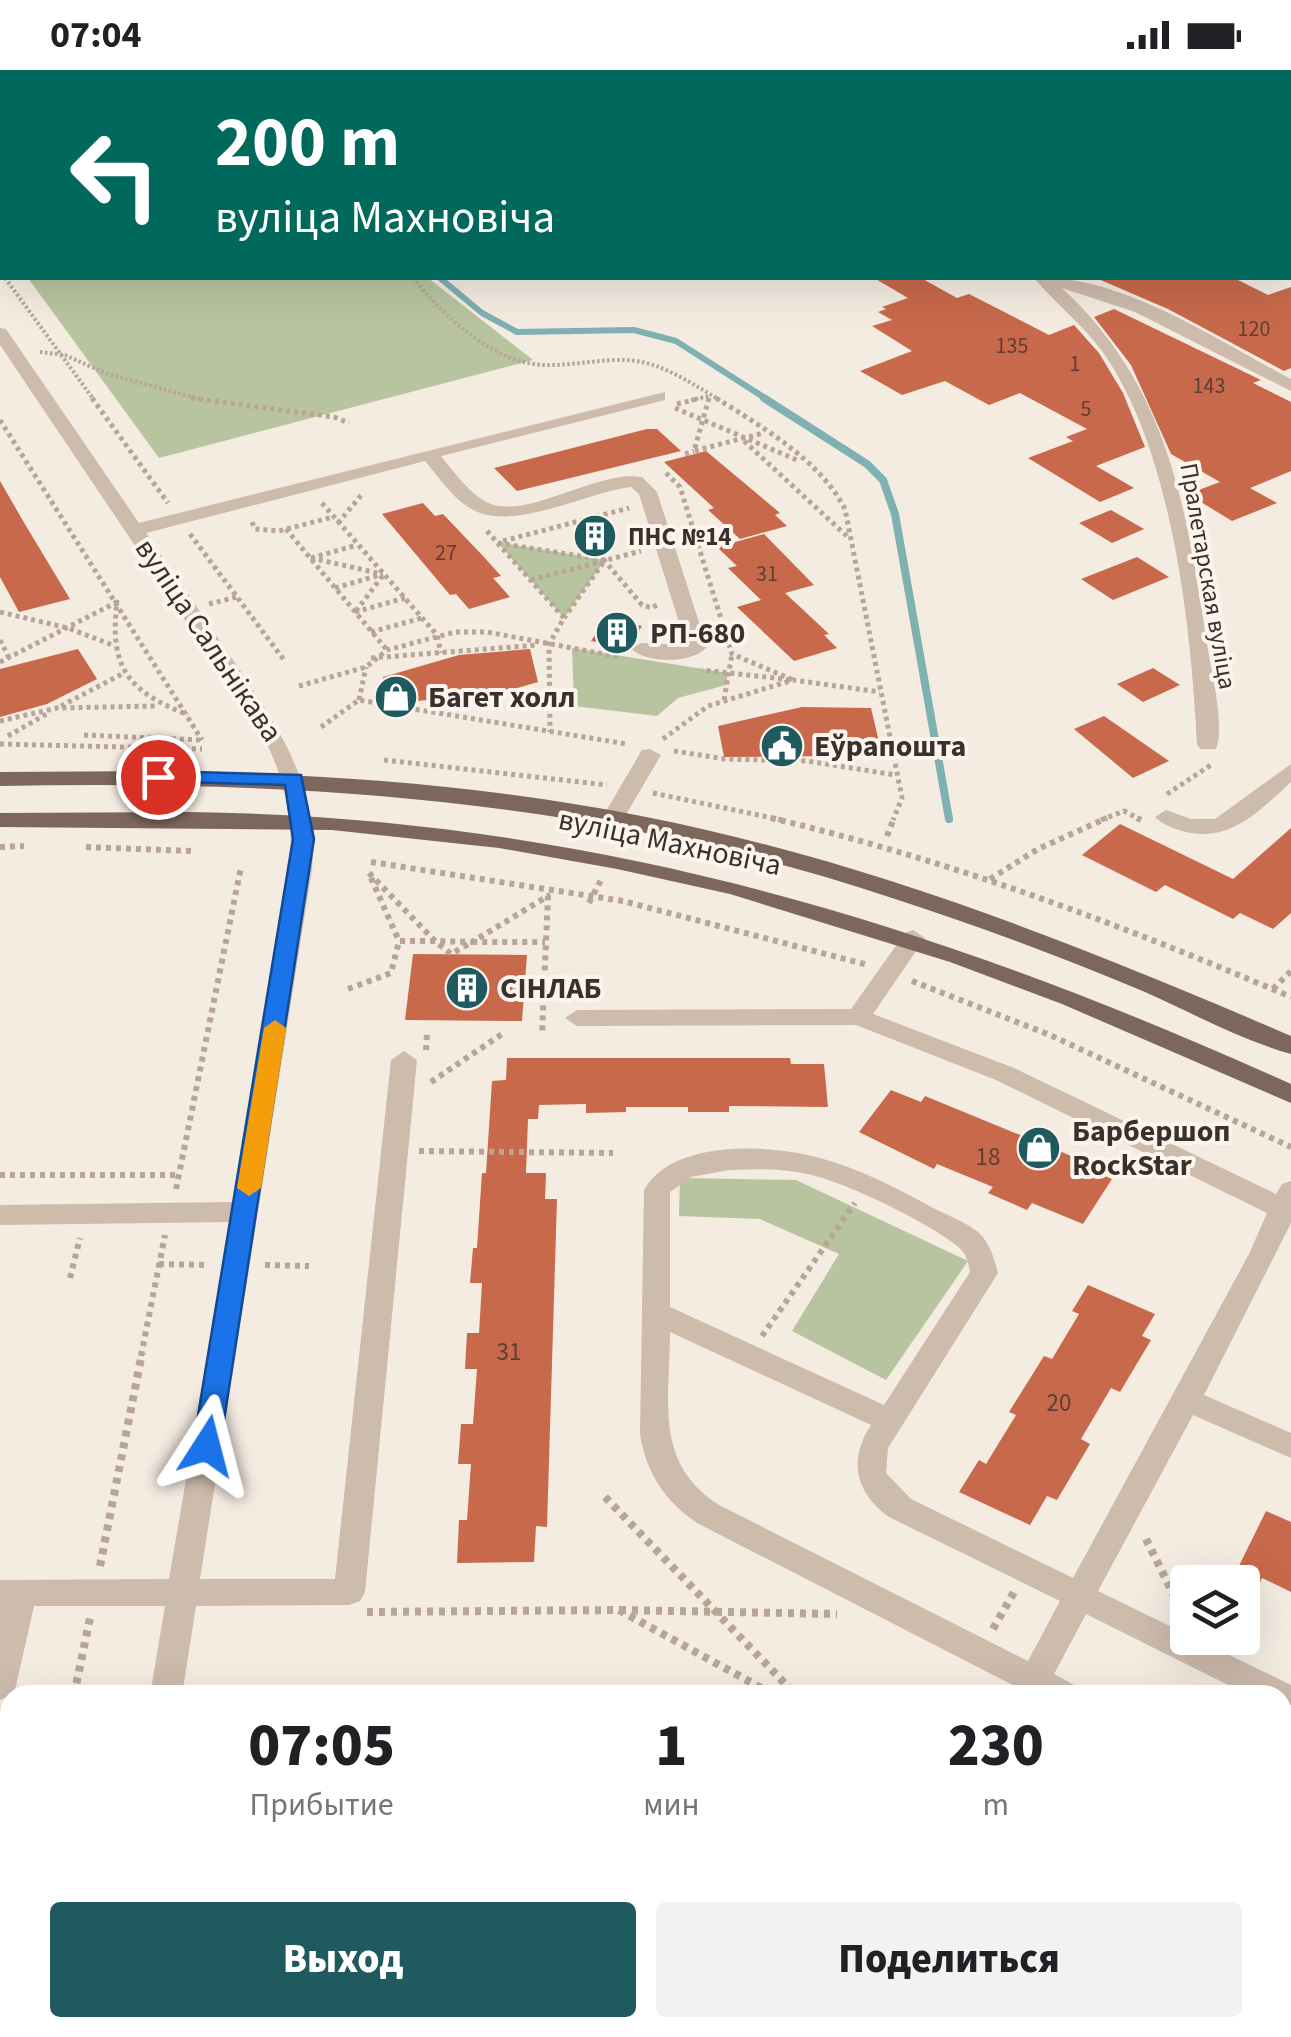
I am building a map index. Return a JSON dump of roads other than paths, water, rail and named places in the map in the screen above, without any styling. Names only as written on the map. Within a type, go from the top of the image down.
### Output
[{"type":"main road","name":"вуліца Махновіча","points":[[0,779],[294,779],[443,792],[613,818],[797,860],[948,906],[1072,952],[1291,1046]]},
{"type":"main road","name":"вуліца Махновіча","points":[[0,820],[302,822],[462,837],[641,866],[751,890],[914,938],[1110,1013],[1291,1094]]},
{"type":"street","name":"Пралетарская вуліца","points":[[1043,280],[1065,298],[1105,346],[1159,441],[1179,517],[1208,744]]},
{"type":"street","points":[[1049,280],[1118,297],[1291,386]]},
{"type":"street","name":"вуліца Сальнікава","points":[[0,333],[274,736],[294,779],[302,822],[302,869],[168,1685]]},
{"type":"street","points":[[136,530],[660,396]]},
{"type":"street","points":[[429,454],[478,506],[489,510],[516,509],[623,482],[644,486],[698,647],[684,654],[633,654]]},
{"type":"street","points":[[613,818],[653,750]]},
{"type":"street","points":[[1157,820],[1193,829],[1220,828],[1291,771]]},
{"type":"street","points":[[858,1017],[914,938]]},
{"type":"street","points":[[576,1018],[858,1017],[1006,1074],[1288,1204],[1079,1594],[1050,1685]]},
{"type":"street","points":[[0,1685],[10,1593],[348,1592],[404,1060]]},
{"type":"street","points":[[1043,1685],[708,1514],[681,1495],[664,1472],[656,1448],[656,1190],[668,1174],[694,1165],[784,1162],[823,1169],[968,1239],[983,1263],[981,1281],[889,1420],[869,1463],[874,1483],[889,1501],[1259,1685]]},
{"type":"street","points":[[0,1215],[244,1212]]},
{"type":"street","points":[[656,1312],[889,1420]]},
{"type":"street","points":[[1185,1399],[1291,1446]]},
{"type":"waterway","points":[[442,280],[482,313],[517,332],[634,330],[676,341],[768,400]]},
{"type":"waterway","points":[[764,398],[867,464],[883,480],[895,514],[949,819]]},
{"type":"place","name":"ПНС №14","points":[[595,536]]},
{"type":"place","name":"РП-680","points":[[617,633]]},
{"type":"place","name":"Багет холл","points":[[396,697]]},
{"type":"place","name":"Еўрапошта","points":[[782,746]]},
{"type":"place","name":"СІНЛАБ","points":[[467,988]]},
{"type":"place","name":"Барбершоп RockStar","points":[[1039,1148]]}]
